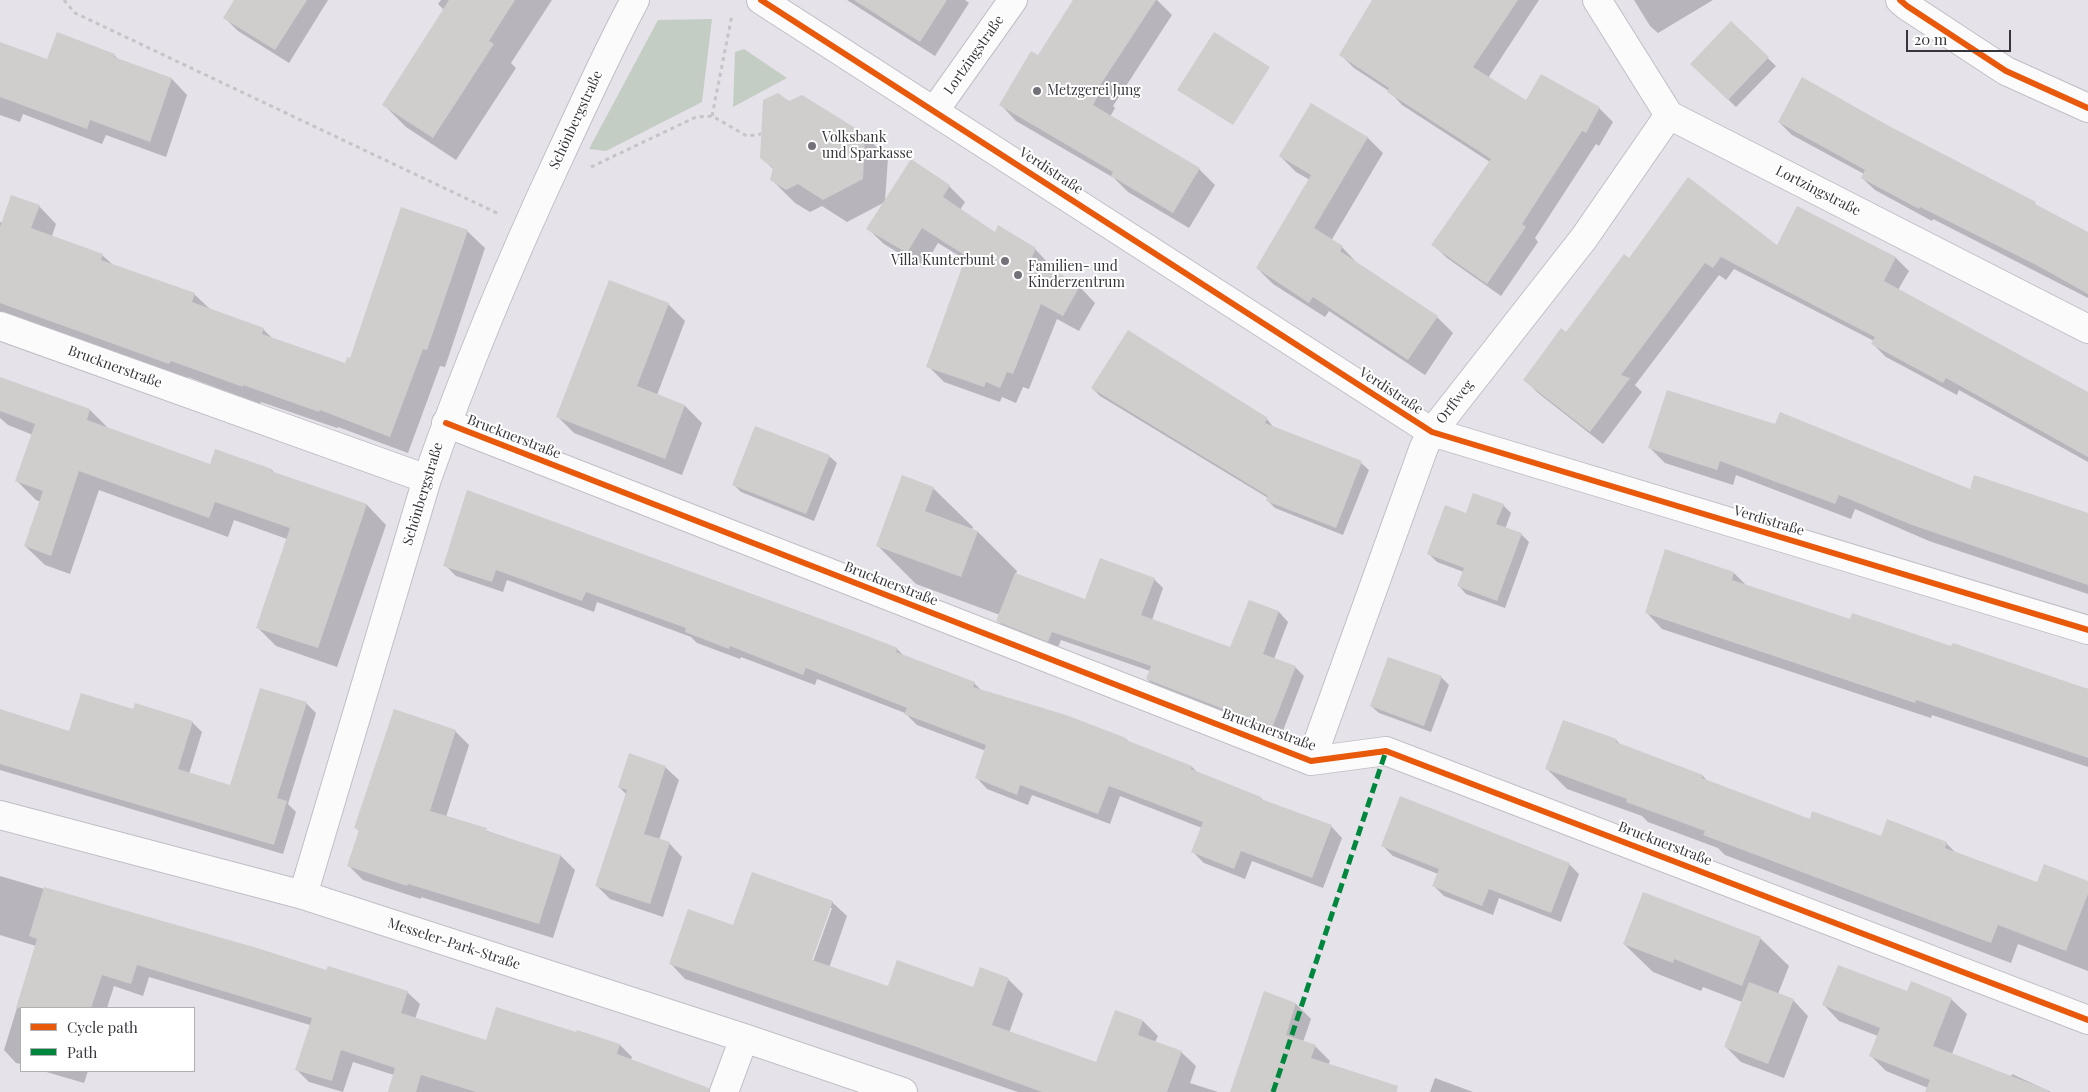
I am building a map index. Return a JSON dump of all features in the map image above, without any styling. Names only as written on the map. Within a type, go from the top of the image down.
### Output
[{"type":"street","name":"Schönbergstraße","points":[[303,895],[427,479],[446,423],[512,258],[613,42],[635,0]]},
{"type":"street","name":"Verdistraße","points":[[761,0],[935,110],[1432,432],[2088,630]]},
{"type":"street","name":"Lortzingstraße","points":[[935,110],[1013,0]]},
{"type":"street","points":[[1597,0],[1669,115]]},
{"type":"street","points":[[1904,3],[2006,70],[2088,108]]},
{"type":"street","name":"Lortzingstraße","points":[[1669,115],[2088,329]]},
{"type":"street","name":"Orffweg","points":[[1312,761],[1424,447],[1432,432],[1584,238],[1669,115]]},
{"type":"street","name":"Brucknerstraße","points":[[0,326],[427,479]]},
{"type":"street","name":"Brucknerstraße","points":[[446,423],[1312,761],[1386,751],[2088,1020]]},
{"type":"street","name":"Messeler-Park-Straße","points":[[0,815],[303,895],[744,1038],[903,1092]]},
{"type":"street","points":[[724,1092],[744,1038]]},
{"type":"path","points":[[64,0],[75,13],[527,227]]},
{"type":"path","points":[[712,116],[733,10]]},
{"type":"path","points":[[545,188],[696,117],[712,116],[747,136],[761,134]]},
{"type":"shaded area","points":[[712,19],[702,102],[606,151],[589,149],[658,20]]},
{"type":"shaded area","points":[[744,49],[787,78],[733,107],[735,52]]},
{"type":"building","points":[[234,0],[307,0],[275,50],[223,18]]},
{"type":"building","points":[[449,0],[515,0],[489,41],[494,44],[433,138],[382,105]]},
{"type":"building","points":[[854,0],[947,0],[920,42]]},
{"type":"building","points":[[1073,0],[1156,0],[1097,90],[1100,92],[1093,105],[1200,168],[1173,213],[1111,176],[1113,172],[999,105],[1031,51],[1038,55]]},
{"type":"building","points":[[1372,0],[1518,0],[1473,67],[1526,100],[1541,74],[1600,107],[1586,133],[1582,131],[1522,224],[1526,227],[1487,284],[1431,245],[1491,159],[1387,92],[1389,88],[1339,55]]},
{"type":"building","points":[[1731,21],[1769,57],[1728,100],[1690,64]]},
{"type":"building","points":[[57,32],[115,54],[114,57],[172,78],[150,142],[90,120],[87,129],[0,97],[0,42],[47,59]]},
{"type":"building","points":[[1214,32],[1270,67],[1233,125],[1177,90]]},
{"type":"building","points":[[1802,77],[1889,126],[2036,202],[2035,204],[2088,232],[2088,294],[2040,267],[1920,207],[1919,209],[1861,178],[1865,170],[1778,122]]},
{"type":"building","name":"Volksbank und Sparkasse","points":[[778,93],[789,101],[802,95],[865,134],[863,179],[823,200],[798,184],[786,190],[770,180],[773,168],[760,158],[763,100]]},
{"type":"building","points":[[1311,103],[1368,137],[1314,228],[1343,246],[1340,251],[1438,316],[1408,360],[1313,297],[1309,303],[1256,268],[1311,175],[1279,156]]},
{"type":"building","name":"Familien- und Kinderzentrum","points":[[911,159],[950,185],[943,197],[995,232],[998,225],[1036,248],[1032,257],[1080,286],[1063,316],[1041,304],[1013,374],[1007,372],[1000,388],[986,382],[984,387],[926,367],[966,256],[922,228],[907,253],[866,229]]},
{"type":"building","points":[[1688,177],[1777,245],[1797,206],[1896,257],[1884,281],[2088,392],[2088,457],[1946,378],[1943,383],[1871,344],[1875,337],[1721,257],[1713,268],[1705,263],[1621,375],[1630,378],[1590,432],[1523,380],[1561,328],[1566,332],[1624,254],[1629,258]]},
{"type":"building","points":[[11,195],[40,205],[31,228],[103,254],[101,260],[195,293],[192,302],[264,328],[262,334],[345,363],[347,357],[350,358],[401,207],[468,230],[427,350],[423,349],[390,437],[320,410],[319,412],[171,361],[169,364],[0,303],[0,227]]},
{"type":"building","points":[[609,280],[669,303],[637,386],[685,405],[665,459],[556,417]]},
{"type":"building","points":[[1128,330],[1268,418],[1265,423],[1362,461],[1336,528],[1266,501],[1268,496],[1091,388]]},
{"type":"building","points":[[0,377],[90,409],[87,420],[210,464],[215,449],[272,469],[271,471],[367,504],[318,648],[256,628],[290,528],[215,502],[209,518],[79,471],[51,556],[24,546],[43,491],[15,481],[35,424],[0,411]]},
{"type":"building","points":[[1667,390],[1775,424],[1780,412],[1970,489],[1974,475],[2088,513],[2088,585],[1912,525],[1839,495],[1835,504],[1720,461],[1717,470],[1648,448]]},
{"type":"building","points":[[755,426],[830,455],[806,514],[732,485]]},
{"type":"building","points":[[902,475],[934,487],[925,511],[978,531],[961,577],[876,546]]},
{"type":"building","points":[[467,490],[898,648],[896,652],[975,682],[973,687],[1066,715],[1126,738],[1126,740],[1192,766],[1191,769],[1261,797],[1261,799],[1332,825],[1312,878],[1241,851],[1234,869],[1191,852],[1203,822],[1109,786],[1098,814],[1020,785],[1017,795],[975,778],[986,745],[904,714],[907,708],[806,668],[803,675],[730,646],[729,649],[685,632],[686,628],[586,592],[582,601],[496,570],[492,582],[443,566]]},
{"type":"building","points":[[1473,493],[1504,504],[1496,524],[1522,533],[1497,601],[1457,586],[1464,568],[1427,554],[1445,505],[1466,513]]},
{"type":"building","points":[[1665,549],[1734,572],[1732,580],[1850,619],[1852,613],[1951,646],[1953,643],[2088,689],[2088,758],[1916,700],[1915,703],[1645,613]]},
{"type":"building","points":[[1100,558],[1155,578],[1141,615],[1230,647],[1249,600],[1279,611],[1263,654],[1296,666],[1272,728],[1146,679],[1151,666],[1052,632],[1048,642],[996,621],[1015,573],[1085,599]]},
{"type":"building","points":[[1388,657],[1442,676],[1424,726],[1370,706]]},
{"type":"building","points":[[260,688],[307,702],[277,798],[287,801],[274,845],[0,764],[0,709],[69,731],[81,693],[133,709],[135,703],[193,721],[178,769],[230,785]]},
{"type":"building","points":[[394,709],[456,730],[430,811],[487,828],[486,831],[561,855],[539,924],[408,884],[407,886],[347,866],[359,830],[354,828]]},
{"type":"building","points":[[1563,720],[1617,739],[1616,742],[1703,775],[1702,778],[1810,819],[1812,811],[1881,836],[1887,819],[1947,842],[1945,848],[2037,882],[2044,864],[2088,881],[2088,894],[2066,951],[1998,925],[1991,943],[1703,835],[1705,831],[1626,802],[1627,799],[1545,769]]},
{"type":"building","points":[[629,753],[666,766],[644,834],[670,842],[650,904],[595,886],[627,790],[618,787]]},
{"type":"building","points":[[1400,796],[1570,863],[1551,913],[1489,889],[1482,906],[1432,886],[1439,869],[1381,846]]},
{"type":"building","points":[[752,872],[833,901],[812,960],[888,986],[897,960],[973,987],[980,967],[1009,978],[992,1025],[1096,1062],[1115,1010],[1143,1020],[1138,1035],[1182,1051],[1167,1092],[1042,1092],[917,1047],[669,964],[688,909],[733,925]]},
{"type":"building","points":[[44,887],[257,948],[326,970],[328,966],[408,991],[401,1013],[486,1040],[496,1007],[576,1032],[577,1030],[620,1044],[617,1054],[709,1088],[709,1092],[476,1092],[421,1075],[416,1092],[388,1092],[395,1068],[341,1050],[332,1081],[295,1070],[312,1018],[137,965],[131,984],[102,975],[91,1007],[16,1008],[37,939],[29,936]]},
{"type":"building","points":[[1643,892],[1761,937],[1742,986],[1674,959],[1673,963],[1623,944]]},
{"type":"building","points":[[1838,965],[1907,991],[1911,981],[1952,998],[1933,1046],[2048,1090],[2048,1092],[1925,1092],[1930,1080],[1869,1056],[1880,1028],[1822,1005]]},
{"type":"building","points":[[1749,982],[1794,999],[1768,1064],[1724,1047]]},
{"type":"building","points":[[1264,991],[1296,1003],[1286,1035],[1316,1045],[1311,1058],[1398,1086],[1397,1092],[1230,1092]]},
{"type":"marked path","points":[[1273,1092],[1386,751]]},
{"type":"cycle path","points":[[761,0],[1432,432],[2088,630]]},
{"type":"cycle path","points":[[1900,0],[2006,71],[2088,108]]},
{"type":"cycle path","points":[[446,423],[1311,761],[1386,751],[2088,1020]]},
{"type":"place","name":"Metzgerei Jung","points":[[1037,91]]},
{"type":"place","name":"Volksbank und Sparkasse","points":[[812,146]]},
{"type":"place","name":"Villa Kunterbunt","points":[[1005,261]]},
{"type":"place","name":"Familien- und Kinderzentrum","points":[[1018,275]]}]
